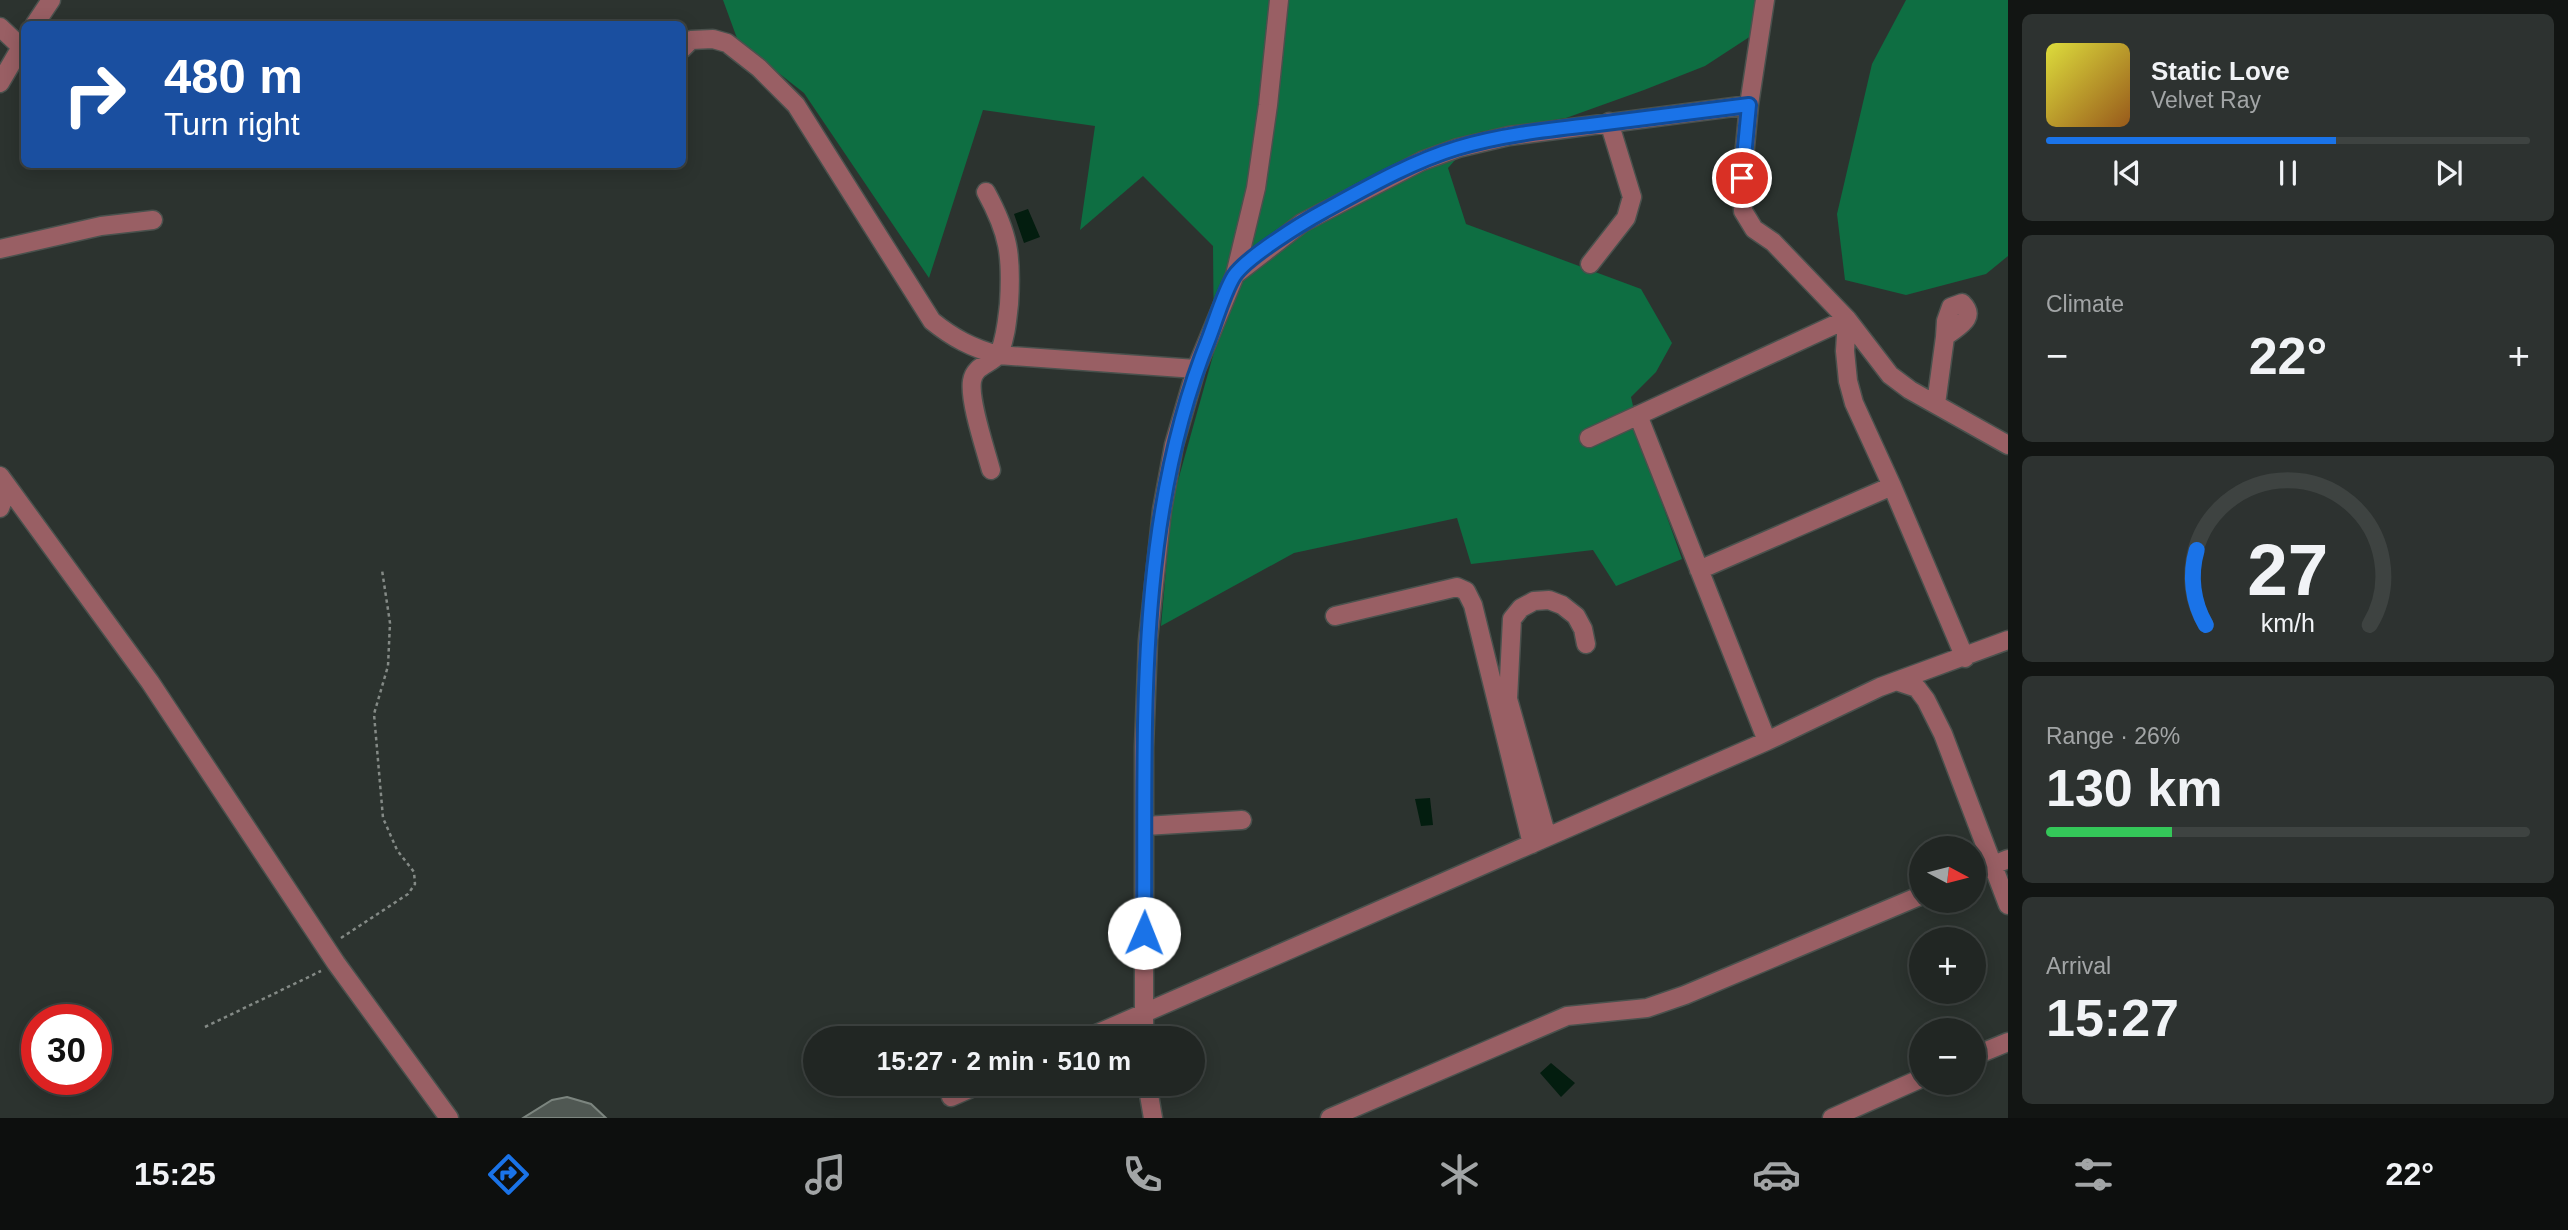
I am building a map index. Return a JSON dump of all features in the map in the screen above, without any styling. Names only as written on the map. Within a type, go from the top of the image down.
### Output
[{"type":"street","points":[[37,21],[51,0]]},
{"type":"street","points":[[1143,1026],[1144,747],[1148,639],[1162,510],[1174,445],[1196,369],[1235,275],[1256,188],[1279,0]]},
{"type":"street","points":[[1765,0],[1749,105],[1742,178],[1743,211],[1754,229],[1773,242],[1847,319],[1890,375],[2008,445]]},
{"type":"street","points":[[0,27],[21,43]]},
{"type":"street","points":[[686,46],[691,40],[727,43],[759,68],[796,105],[932,321],[949,335],[972,348],[998,355],[1196,369]]},
{"type":"street","points":[[0,83],[21,48]]},
{"type":"street","points":[[1235,275],[1302,223],[1422,161],[1458,148],[1509,136],[1749,105]]},
{"type":"street","points":[[1590,264],[1626,218],[1632,197],[1608,122]]},
{"type":"street","points":[[986,192],[1001,219],[1009,248],[1011,278],[1007,328],[998,355],[976,369],[972,381],[990,470]]},
{"type":"street","points":[[0,249],[101,226],[153,220]]},
{"type":"street","points":[[1589,438],[1847,319]]},
{"type":"street","points":[[1847,319],[1845,351],[1848,381],[1854,403],[1965,658]]},
{"type":"street","points":[[1936,404],[1945,337]]},
{"type":"street","points":[[1638,415],[1767,741]]},
{"type":"street","points":[[0,508],[4,482]]},
{"type":"street","points":[[4,482],[150,682],[336,963],[449,1118]]},
{"type":"street","points":[[1699,570],[1892,486]]},
{"type":"street","points":[[1335,616],[1457,587],[1466,591],[1473,605],[1540,840]]},
{"type":"street","points":[[1540,840],[1508,699],[1511,619],[1521,608],[1534,601],[1549,600],[1562,605],[1576,616],[1583,629],[1586,644]]},
{"type":"street","points":[[1114,1026],[1767,741],[1880,687],[2008,640]]},
{"type":"street","points":[[1899,682],[1917,688],[1943,734],[2000,863],[2008,905]]},
{"type":"street","points":[[1145,826],[1242,820]]},
{"type":"street","points":[[1330,1118],[1567,1016],[1647,1008],[1697,990],[1909,900]]},
{"type":"street","points":[[1986,1051],[2008,1042]]},
{"type":"street","points":[[1832,1118],[1909,1084]]},
{"type":"street","points":[[1148,1096],[1153,1118]]},
{"type":"path","points":[[326,947],[408,894],[415,884],[414,872],[397,850],[383,818],[374,714],[388,666],[390,623],[382,570]]},
{"type":"path","points":[[205,1027],[336,963]]},
{"type":"green space","points":[[723,0],[1755,0],[1754,34],[1705,66],[1566,118],[1480,132],[1448,168],[1466,224],[1641,289],[1672,343],[1656,372],[1631,397],[1643,450],[1682,559],[1616,586],[1593,550],[1471,564],[1457,518],[1294,553],[1161,626],[1172,502],[1214,352],[1213,246],[1143,176],[1080,230],[1095,126],[983,110],[929,278],[804,93],[738,41]]},
{"type":"green space","points":[[1906,0],[2008,0],[2008,256],[1986,274],[1906,295],[1845,280],[1837,214],[1872,64]]},
{"type":"shaded area","points":[[1028,209],[1040,237],[1024,243],[1014,214]]},
{"type":"shaded area","points":[[1430,798],[1433,825],[1421,826],[1415,799]]},
{"type":"shaded area","points":[[1551,1063],[1575,1083],[1561,1097],[1540,1073]]},
{"type":"building","points":[[567,1097],[591,1104],[606,1118],[523,1118],[552,1100]]},
{"type":"route","points":[[1144,933],[1144,747],[1148,639],[1162,510],[1174,445],[1196,369],[1235,275],[1302,223],[1422,161],[1458,148],[1509,136],[1749,105],[1742,178]]}]
